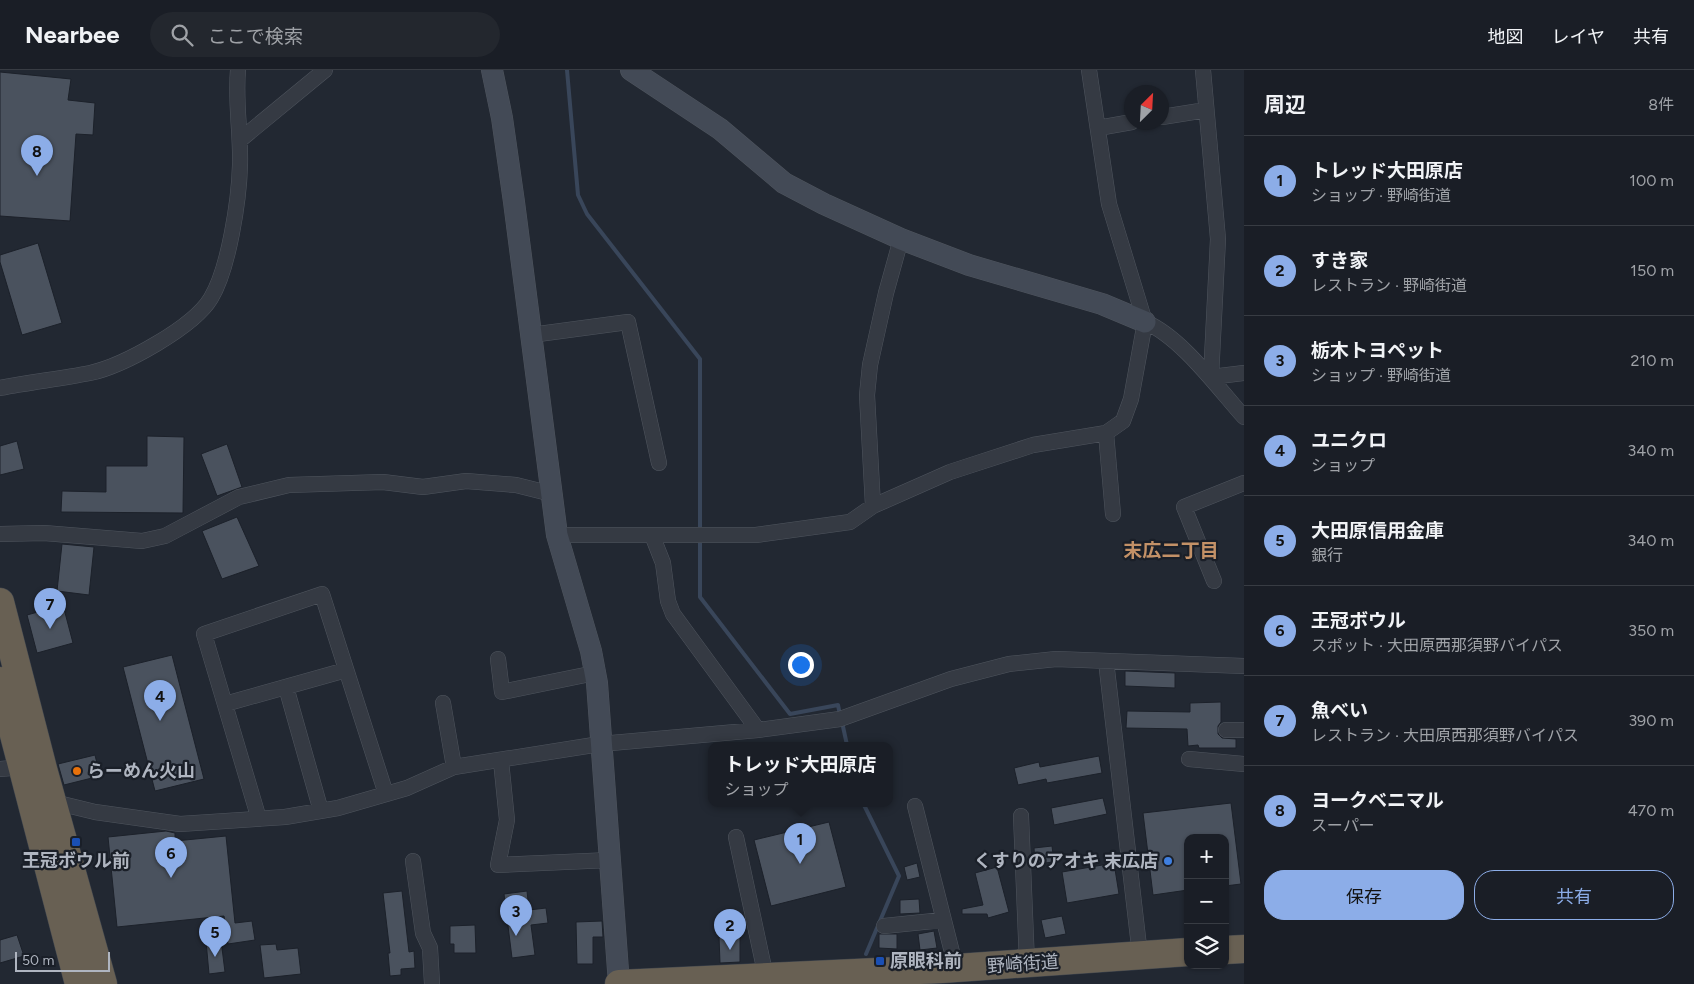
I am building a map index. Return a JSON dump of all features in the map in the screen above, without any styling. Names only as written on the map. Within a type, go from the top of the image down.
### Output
[{"type":"highway","points":[[0,602],[43,769],[54,802],[103,984]]},
{"type":"highway","points":[[0,681],[11,768],[79,984]]},
{"type":"highway","points":[[1229,950],[1244,949]]},
{"type":"highway","name":"野崎街道","points":[[619,984],[948,974],[1027,963],[1184,952]]},
{"type":"street","points":[[0,388],[92,373],[125,362],[156,344],[203,310],[212,297],[225,260],[235,211],[240,140],[238,70]]},
{"type":"street","points":[[240,140],[325,70]]},
{"type":"street","points":[[492,70],[502,118],[557,535],[591,650],[595,673],[619,984]]},
{"type":"street","points":[[631,70],[720,129],[784,183],[901,239],[969,265],[1102,304],[1159,328],[1211,377],[1244,417]]},
{"type":"street","points":[[557,535],[756,534],[800,530],[850,522],[873,506],[950,472],[1034,445],[1106,433],[1123,421],[1131,399],[1145,322],[1109,204],[1090,70]]},
{"type":"street","points":[[1203,70],[1218,239],[1211,377]]},
{"type":"street","points":[[1169,116],[1206,110]]},
{"type":"street","points":[[1098,128],[1124,123]]},
{"type":"street","points":[[873,506],[867,395],[870,365],[886,292],[901,239]]},
{"type":"street","points":[[531,335],[628,322],[659,463]]},
{"type":"street","points":[[1211,377],[1244,373]]},
{"type":"street","points":[[1106,433],[1113,514]]},
{"type":"street","points":[[0,534],[44,533],[142,541],[165,536],[240,497],[289,485],[383,482],[423,488],[474,482],[516,485],[552,494]]},
{"type":"street","points":[[1214,581],[1184,507],[1244,483]]},
{"type":"street","points":[[652,536],[663,563],[668,601],[673,614],[758,730]]},
{"type":"street","points":[[259,819],[204,634],[322,594],[386,794]]},
{"type":"street","points":[[498,659],[502,692],[595,673]]},
{"type":"street","points":[[54,802],[95,812],[180,824],[259,819],[321,811],[386,794],[407,788],[454,767],[600,744],[758,730],[840,719],[951,678],[1009,664],[1056,659],[1244,666]]},
{"type":"street","points":[[1106,661],[1140,955]]},
{"type":"street","points":[[225,704],[346,670]]},
{"type":"street","points":[[286,687],[321,811]]},
{"type":"street","points":[[443,704],[454,767]]},
{"type":"street","points":[[1226,730],[1244,730]]},
{"type":"street","points":[[1189,759],[1244,764]]},
{"type":"street","points":[[501,761],[507,820],[498,864],[610,860]]},
{"type":"street","points":[[915,806],[942,920],[948,974]]},
{"type":"street","points":[[1021,816],[1027,963]]},
{"type":"street","points":[[736,837],[758,980]]},
{"type":"street","points":[[413,860],[423,933],[430,948],[432,984]]},
{"type":"street","points":[[884,926],[942,920]]},
{"type":"building","points":[[0,72],[71,79],[68,100],[95,103],[93,135],[76,134],[70,221],[0,216]]},
{"type":"building","points":[[38,243],[62,323],[22,335],[0,262],[0,255]]},
{"type":"building","points":[[147,436],[184,437],[183,513],[61,512],[62,491],[106,492],[106,466],[147,466]]},
{"type":"building","points":[[17,441],[24,469],[0,475],[0,446]]},
{"type":"building","points":[[227,444],[242,487],[217,496],[201,454]]},
{"type":"building","points":[[237,517],[259,566],[222,579],[202,531]]},
{"type":"building","points":[[62,544],[94,547],[89,595],[57,591]]},
{"type":"building","points":[[63,605],[73,643],[37,653],[27,615]]},
{"type":"building","points":[[172,655],[204,779],[155,791],[123,667]]},
{"type":"building","points":[[1125,671],[1175,673],[1175,688],[1125,686]]},
{"type":"building","points":[[1221,702],[1221,722],[1218,726],[1218,734],[1222,738],[1236,739],[1236,748],[1199,748],[1198,745],[1188,746],[1187,729],[1126,728],[1127,711],[1190,712],[1190,703]]},
{"type":"building","points":[[95,755],[100,776],[64,785],[58,764]]},
{"type":"building","points":[[1099,756],[1102,773],[1047,783],[1046,779],[1018,785],[1014,768],[1039,762],[1040,767]]},
{"type":"building","points":[[1103,798],[1107,814],[1054,825],[1051,808]]},
{"type":"building","name":"くすりのアオキ 末広店","points":[[1231,803],[1241,884],[1229,886],[1229,834],[1184,834],[1184,891],[1153,895],[1143,813]]},
{"type":"building","points":[[829,822],[846,887],[771,906],[754,840]]},
{"type":"building","points":[[166,831],[175,833],[175,841],[226,836],[235,923],[252,921],[255,940],[228,944],[224,916],[117,927],[108,837]]},
{"type":"building","points":[[1052,846],[1054,862],[1035,864],[1034,848]]},
{"type":"building","points":[[917,863],[920,877],[907,880],[904,867]]},
{"type":"building","points":[[1114,863],[1119,894],[1067,903],[1062,872]]},
{"type":"building","points":[[997,867],[1009,912],[988,918],[987,914],[962,914],[962,909],[983,905],[975,873]]},
{"type":"building","points":[[402,891],[409,952],[414,951],[415,968],[401,969],[401,975],[390,976],[388,953],[390,953],[383,893]]},
{"type":"building","points":[[527,891],[529,910],[546,908],[548,923],[531,925],[535,955],[512,958],[504,894]]},
{"type":"building","points":[[919,899],[920,913],[900,914],[900,900]]},
{"type":"building","points":[[1062,916],[1066,934],[1045,938],[1041,920]]},
{"type":"building","points":[[602,921],[603,937],[593,937],[593,964],[577,964],[576,922]]},
{"type":"building","points":[[475,925],[476,953],[454,953],[454,944],[450,944],[450,926]]},
{"type":"building","points":[[934,931],[937,948],[920,950],[918,934]]},
{"type":"building","points":[[879,934],[897,934],[897,949],[879,948]]},
{"type":"building","points":[[17,935],[24,956],[0,963],[0,940]]},
{"type":"building","points":[[740,936],[740,962],[720,963],[719,937]]},
{"type":"building","points":[[221,940],[225,972],[209,974],[206,941]]},
{"type":"building","points":[[276,944],[277,950],[298,948],[301,974],[264,978],[260,945]]},
{"type":"waterway","points":[[567,70],[578,195],[587,214],[700,359],[700,531]]},
{"type":"waterway","points":[[700,538],[700,597],[790,714],[838,705],[840,715]]},
{"type":"waterway","points":[[842,722],[846,742]]},
{"type":"waterway","points":[[865,807],[899,876],[866,954]]},
{"type":"place","name":"ヨークベニマル","points":[[37,176]]},
{"type":"place","name":"魚べい","points":[[50,629]]},
{"type":"place","name":"ユニクロ","points":[[160,721]]},
{"type":"place","name":"らーめん火山","points":[[77,771]]},
{"type":"place","name":"王冠ボウル前","points":[[76,842]]},
{"type":"place","name":"くすりのアオキ 末広店","points":[[1168,861]]},
{"type":"place","name":"トレッド大田原店","points":[[800,864]]},
{"type":"place","name":"王冠ボウル","points":[[171,878]]},
{"type":"place","name":"栃木トヨペット","points":[[516,936]]},
{"type":"place","name":"すき家","points":[[730,950]]},
{"type":"place","name":"大田原信用金庫","points":[[215,957]]},
{"type":"place","name":"原眼科前","points":[[880,961]]},
{"type":"district","name":"末広二丁目","points":[[1171,550]]}]
